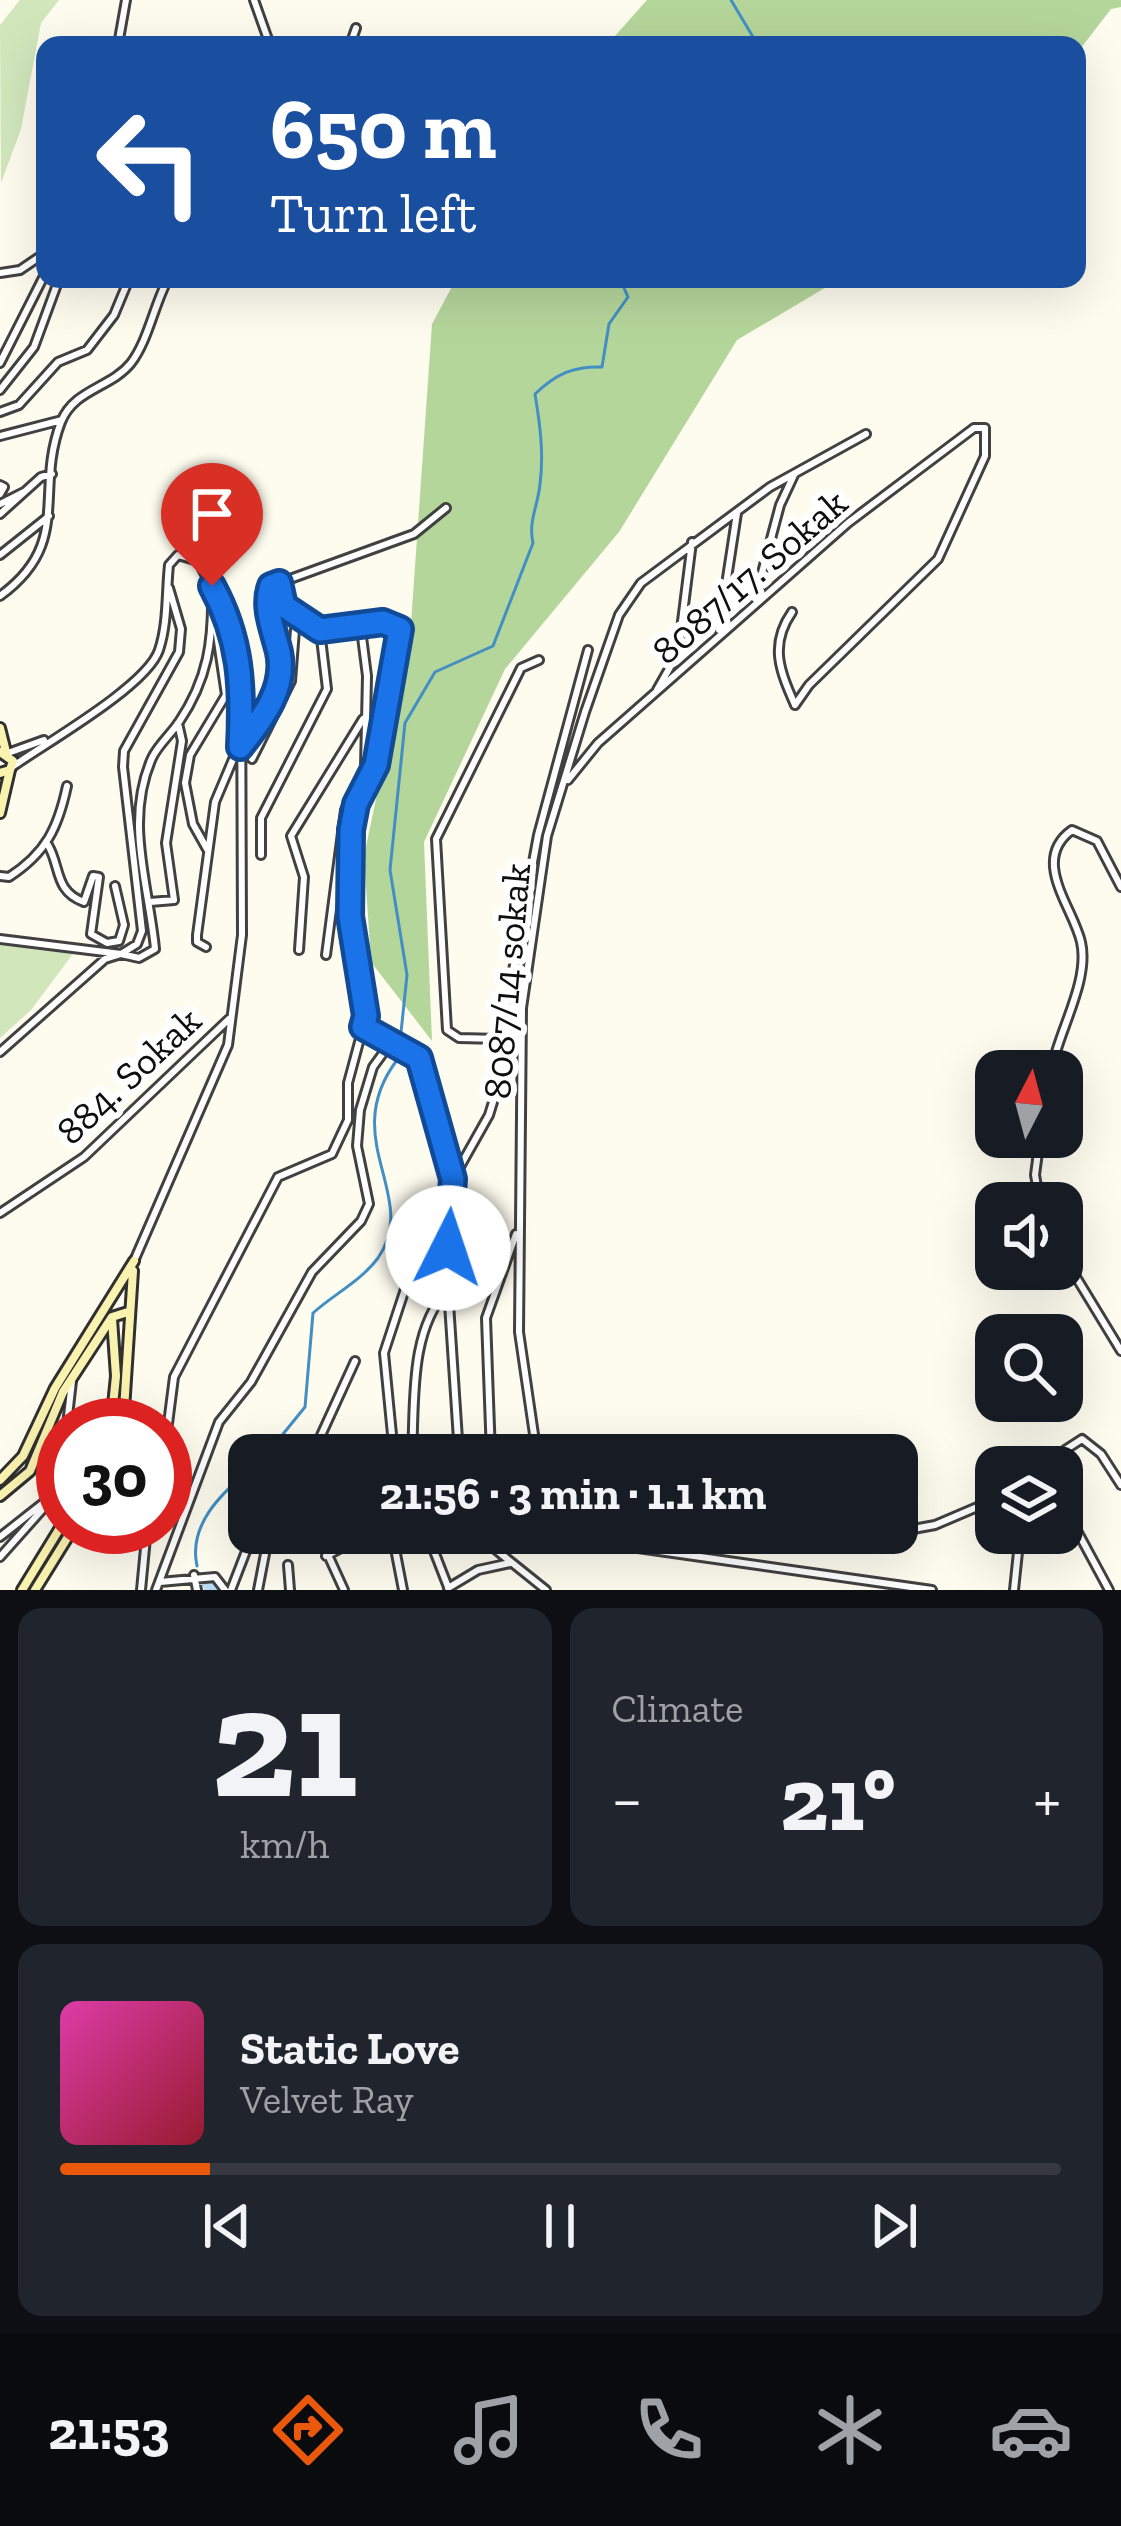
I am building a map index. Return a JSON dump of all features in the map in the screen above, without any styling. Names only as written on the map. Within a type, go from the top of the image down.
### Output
[{"type":"street","points":[[119,36],[125,0]]},
{"type":"street","points":[[254,0],[267,36]]},
{"type":"street","points":[[353,36],[356,28]]},
{"type":"street","points":[[0,272],[20,269],[36,259]]},
{"type":"street","points":[[0,363],[38,288]]},
{"type":"street","points":[[0,390],[34,347],[56,288]]},
{"type":"street","points":[[0,412],[19,405],[58,362],[87,350],[113,315],[125,288]]},
{"type":"street","points":[[0,596],[38,560],[62,420],[91,388],[130,365],[164,288]]},
{"type":"street","points":[[0,436],[62,420]]},
{"type":"street","name":"8087/17. Sokak","points":[[564,786],[598,743],[848,523],[974,428],[985,428],[985,456],[938,559],[809,685],[796,705],[777,650],[781,628],[792,611]]},
{"type":"street","name":"8087/14 sokak","points":[[519,1225],[522,1008],[547,836],[619,615],[641,583],[692,542],[795,472],[866,434]]},
{"type":"street","points":[[754,603],[780,505],[795,472]]},
{"type":"street","points":[[0,514],[52,474]]},
{"type":"street","points":[[0,504],[29,490]]},
{"type":"street","points":[[206,947],[197,935],[215,802],[240,747],[276,692],[281,669],[267,593],[298,572],[414,534],[446,508]]},
{"type":"street","points":[[718,634],[738,510]]},
{"type":"street","points":[[0,555],[49,516]]},
{"type":"street","points":[[656,693],[678,653],[692,542]]},
{"type":"street","points":[[0,1480],[22,1456],[55,1388],[113,1303],[134,1261],[206,1106],[232,1016],[244,877],[241,666],[235,632],[198,561],[184,554],[170,565],[161,644],[151,666],[115,698],[7,770]]},
{"type":"street","points":[[171,1398],[174,1377],[278,1177],[339,1147],[366,1016],[350,907],[351,830],[356,804],[376,765],[400,629],[391,622],[320,630],[296,617],[279,599],[279,583]]},
{"type":"street","points":[[0,1052],[105,959],[137,944],[142,932],[121,788],[124,752],[179,652],[181,629],[168,585]]},
{"type":"street","points":[[209,852],[194,824],[185,783],[190,755],[226,695],[212,586]]},
{"type":"street","points":[[0,939],[139,958],[155,949],[138,845],[140,804],[153,754],[178,723],[206,673],[213,617]]},
{"type":"street","points":[[252,759],[291,682],[296,617]]},
{"type":"street","points":[[326,955],[345,810],[364,767],[361,627]]},
{"type":"street","points":[[261,855],[261,818],[327,689],[320,630]]},
{"type":"street","points":[[502,1071],[500,1039],[538,835],[587,650]]},
{"type":"street","points":[[500,1039],[459,1038],[446,1030],[436,838],[521,668],[539,660]]},
{"type":"street","points":[[298,950],[304,878],[291,836],[365,716]]},
{"type":"street","points":[[150,902],[175,900],[166,842],[182,741],[178,723]]},
{"type":"street","points":[[0,728],[7,770],[0,813]]},
{"type":"street","points":[[4,752],[52,736]]},
{"type":"street","points":[[0,876],[9,877],[48,844],[67,786]]},
{"type":"street","points":[[1057,1050],[1081,966],[1082,944],[1058,887],[1055,861],[1062,838],[1072,830],[1096,841],[1121,887]]},
{"type":"street","points":[[48,844],[64,887],[84,902],[93,876],[99,877],[92,934],[107,943],[119,941],[124,926],[115,886]]},
{"type":"street","points":[[453,1179],[489,1115],[522,1008]]},
{"type":"street","name":"884. Sokak","points":[[0,1213],[84,1157],[232,1016]]},
{"type":"street","points":[[363,1027],[388,1045],[419,1058],[453,1179],[448,1289],[458,1434]]},
{"type":"street","points":[[158,1586],[219,1422],[251,1382],[312,1272],[361,1221],[369,1204],[357,1146],[360,1110],[373,1067],[388,1045]]},
{"type":"street","points":[[392,1434],[383,1353],[423,1234],[451,1197]]},
{"type":"street","points":[[490,1434],[486,1318],[519,1225]]},
{"type":"street","points":[[519,1225],[519,1332],[534,1434]]},
{"type":"street","points":[[125,1398],[134,1261]]},
{"type":"street","points":[[413,1434],[418,1358],[427,1322],[448,1289]]},
{"type":"street","points":[[1083,1289],[1121,1351]]},
{"type":"street","points":[[113,1303],[130,1300]]},
{"type":"street","points":[[113,1303],[114,1398]]},
{"type":"street","points":[[0,1496],[30,1471],[73,1378],[112,1317],[128,1312]]},
{"type":"street","points":[[322,1434],[355,1360]]},
{"type":"street","points":[[70,1398],[73,1378]]},
{"type":"street","points":[[1071,1446],[1082,1439],[1101,1454],[1121,1485]]},
{"type":"street","points":[[918,1528],[975,1508]]},
{"type":"street","points":[[0,1537],[36,1509]]},
{"type":"street","points":[[0,1557],[36,1522]]},
{"type":"street","points":[[1083,1542],[1109,1590]]},
{"type":"street","points":[[22,1590],[44,1554]]},
{"type":"street","points":[[35,1590],[57,1554]]},
{"type":"street","points":[[141,1590],[144,1554]]},
{"type":"street","points":[[158,1586],[194,1575],[220,1580],[228,1590],[244,1554]]},
{"type":"street","points":[[258,1590],[265,1554]]},
{"type":"street","points":[[330,1554],[326,1556],[344,1590]]},
{"type":"street","points":[[396,1554],[404,1590]]},
{"type":"street","points":[[435,1554],[449,1589],[478,1570],[510,1564]]},
{"type":"street","points":[[499,1554],[531,1586],[546,1590]]},
{"type":"street","points":[[679,1554],[932,1590]]},
{"type":"street","points":[[1016,1588],[1018,1554]]},
{"type":"street","points":[[288,1565],[290,1590]]},
{"type":"street","points":[[194,1575],[197,1590]]},
{"type":"green space","points":[[20,0],[59,0],[36,36],[21,129],[1,183],[0,25]]},
{"type":"green space","points":[[647,0],[1121,0],[1121,7],[1111,9],[1086,41],[1086,36],[615,36]]},
{"type":"green space","points":[[451,288],[825,288],[737,340],[619,532],[505,669],[424,842],[432,1041],[371,962],[364,856],[410,638],[432,324]]},
{"type":"green space","points":[[0,943],[75,951],[31,1010],[0,1038]]},
{"type":"waterway","points":[[731,0],[752,36]]},
{"type":"waterway","points":[[400,1042],[407,975],[390,870],[405,723],[435,672],[493,646],[533,543],[542,462],[535,394],[566,373],[602,367],[609,324],[628,297],[624,288]]},
{"type":"waterway","points":[[283,1434],[305,1407],[313,1313],[371,1266],[389,1235],[391,1212],[375,1116],[381,1089],[397,1060]]},
{"type":"waterway","points":[[197,1566],[202,1524],[228,1490]]},
{"type":"waterway","points":[[208,1583],[211,1590]]},
{"type":"route","points":[[212,586],[235,632],[241,666],[240,747],[266,712],[281,669],[268,604],[271,586],[279,583],[284,606],[320,630],[342,631],[383,622],[400,629],[376,765],[356,804],[351,830],[350,916],[366,1016],[363,1027],[388,1045],[419,1058],[429,1089],[453,1179],[448,1248]]}]
